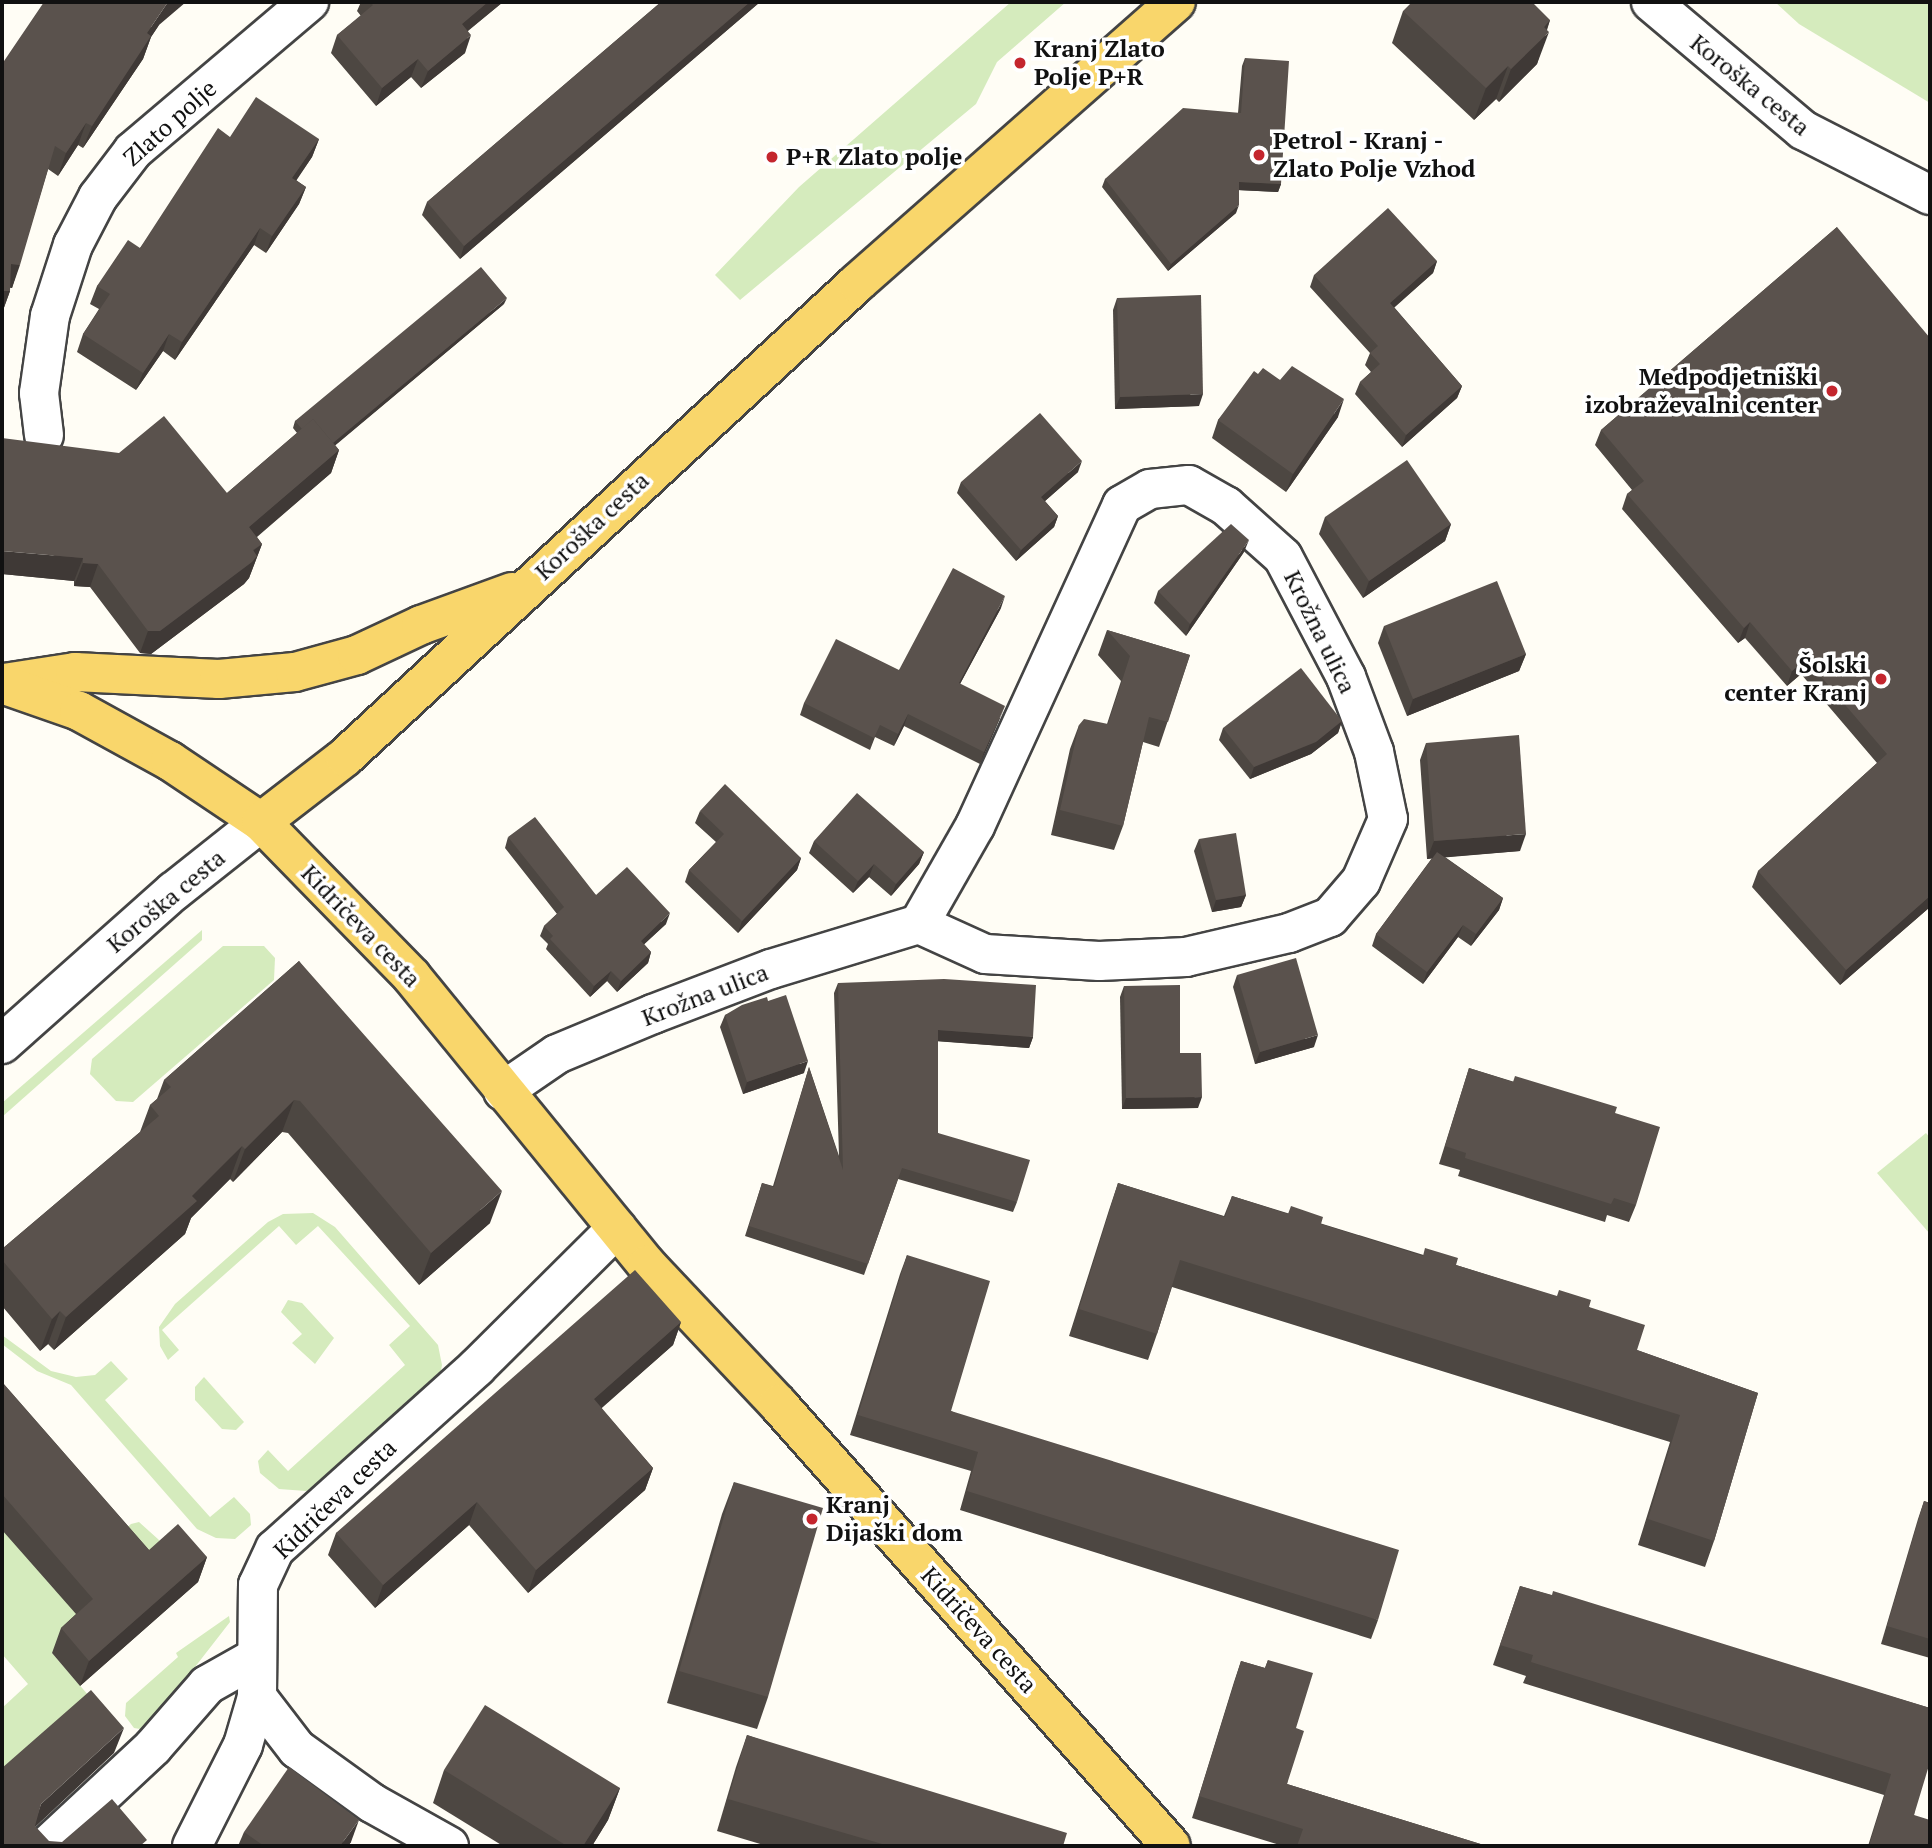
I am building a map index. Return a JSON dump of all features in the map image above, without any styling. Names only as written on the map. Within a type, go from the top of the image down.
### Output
[{"type":"main road","name":"Koroška cesta","points":[[261,822],[345,757],[857,283],[1176,2]]},
{"type":"main road","points":[[2,684],[75,672],[219,679],[296,672],[358,655],[421,625],[527,587]]},
{"type":"main road","name":"Kidričeva cesta","points":[[2,684],[79,711],[170,761],[261,822],[412,977],[617,1228],[1171,1846]]},
{"type":"street","name":"Zlato polje","points":[[44,435],[39,393],[50,316],[73,245],[97,197],[133,151],[309,2]]},
{"type":"street","name":"Koroška cesta","points":[[1651,2],[1783,116],[1823,144],[1930,195]]},
{"type":"street","name":"Krožna ulica","points":[[503,1091],[557,1054],[653,1013],[771,969],[919,924],[985,954],[1100,961],[1186,957],[1289,933],[1330,918],[1361,881],[1388,820],[1374,752],[1346,677],[1283,557],[1226,506],[1189,485],[1150,489],[1122,505],[975,826],[919,924]]},
{"type":"street","name":"Koroška cesta","points":[[2,1044],[174,891],[261,822]]},
{"type":"street","name":"Kidričeva cesta","points":[[191,1846],[243,1745],[257,1698],[255,1658],[258,1585],[275,1549],[477,1367],[617,1228]]},
{"type":"street","points":[[47,1846],[153,1747],[207,1685],[255,1658]]},
{"type":"street","points":[[257,1698],[297,1749],[372,1803],[449,1846]]},
{"type":"green space","points":[[1011,2],[1066,2],[997,62],[976,104],[740,300],[715,275],[799,187]]},
{"type":"green space","points":[[1775,2],[1930,2],[1930,103],[1799,24]]},
{"type":"green space","points":[[202,930],[202,940],[2,1117],[2,1103]]},
{"type":"green space","points":[[223,946],[264,946],[275,958],[274,980],[133,1102],[116,1101],[90,1074],[92,1059]]},
{"type":"green space","points":[[1926,1133],[1930,1138],[1930,1234],[1877,1173]]},
{"type":"green space","points":[[313,1213],[335,1227],[438,1345],[442,1365],[438,1386],[327,1485],[306,1491],[279,1489],[260,1473],[258,1461],[268,1450],[288,1471],[405,1365],[389,1345],[410,1326],[318,1226],[296,1245],[279,1226],[162,1330],[179,1350],[168,1360],[160,1346],[159,1327],[175,1304],[268,1222],[283,1214]]},
{"type":"green space","points":[[288,1300],[302,1303],[334,1338],[315,1364],[292,1343],[302,1334],[281,1312]]},
{"type":"green space","points":[[2,1335],[51,1371],[76,1377],[95,1375],[111,1361],[128,1379],[105,1400],[210,1517],[234,1497],[250,1514],[251,1525],[235,1539],[216,1538],[197,1529],[71,1385],[37,1371],[2,1344]]},
{"type":"green space","points":[[204,1377],[244,1422],[236,1430],[222,1429],[195,1400],[195,1387]]},
{"type":"green space","points":[[139,1522],[169,1549],[52,1653],[95,1703],[2,1785],[2,1708],[28,1684],[2,1654],[2,1529],[55,1590],[131,1524]]},
{"type":"green space","points":[[229,1616],[230,1622],[146,1730],[134,1728],[125,1716],[126,1703],[178,1657],[176,1653]]},
{"type":"building","points":[[44,2],[168,2],[147,33],[151,36],[92,126],[86,123],[66,153],[55,146],[20,265],[11,264],[10,291],[2,291],[2,64]]},
{"type":"building","points":[[370,2],[488,2],[462,24],[471,35],[428,71],[418,59],[382,88],[337,35],[373,5]]},
{"type":"building","points":[[661,2],[750,2],[464,246],[427,202]]},
{"type":"building","points":[[1412,2],[1532,2],[1550,20],[1544,27],[1549,32],[1511,69],[1508,66],[1486,88],[1403,11]]},
{"type":"building","points":[[1245,58],[1289,61],[1281,184],[1239,182],[1239,205],[1171,264],[1105,179],[1183,108],[1241,113]]},
{"type":"building","points":[[256,97],[319,139],[292,178],[306,187],[272,236],[260,228],[182,342],[169,334],[143,373],[83,334],[110,294],[97,286],[128,240],[140,248],[218,128],[230,137]]},
{"type":"building","points":[[1388,208],[1437,261],[1390,303],[1462,386],[1406,435],[1360,382],[1380,364],[1370,353],[1378,346],[1314,275]]},
{"type":"building","points":[[1837,227],[1930,338],[1930,896],[1846,970],[1758,871],[1887,754],[1806,659],[1792,671],[1750,622],[1744,628],[1627,494],[1644,481],[1601,430]]},
{"type":"building","points":[[481,267],[507,298],[333,443],[313,419],[302,429],[295,421]]},
{"type":"building","points":[[1201,295],[1203,394],[1120,397],[1117,298]]},
{"type":"building","points":[[1292,366],[1344,399],[1293,474],[1218,420],[1254,371],[1258,374],[1263,368],[1280,380]]},
{"type":"building","points":[[1040,413],[1082,461],[1041,497],[1058,516],[1021,550],[961,482]]},
{"type":"building","points":[[164,416],[227,493],[313,419],[339,450],[249,527],[262,544],[253,550],[257,556],[252,562],[160,631],[148,631],[98,564],[83,563],[83,558],[2,551],[2,438],[119,453]]},
{"type":"building","points":[[1407,460],[1451,524],[1369,581],[1325,517]]},
{"type":"building","points":[[1231,524],[1249,540],[1190,624],[1158,591]]},
{"type":"building","points":[[953,568],[1005,596],[959,683],[1005,706],[984,752],[908,714],[898,734],[880,725],[874,738],[804,703],[836,639],[899,670]]},
{"type":"building","points":[[1497,581],[1526,654],[1413,699],[1384,626]]},
{"type":"building","points":[[1107,630],[1190,655],[1168,722],[1149,717],[1123,826],[1060,810],[1079,725],[1084,719],[1108,724],[1130,656]]},
{"type":"building","points":[[1301,668],[1342,721],[1316,742],[1254,767],[1223,728]]},
{"type":"building","points":[[1519,735],[1526,834],[1434,841],[1426,743]]},
{"type":"building","points":[[725,784],[801,858],[742,921],[689,870],[724,834],[700,811]]},
{"type":"building","points":[[857,793],[924,852],[896,884],[874,864],[858,881],[814,841]]},
{"type":"building","points":[[535,817],[596,895],[627,867],[670,913],[641,941],[651,952],[621,981],[611,971],[594,986],[550,939],[553,936],[544,926],[564,907],[508,837]]},
{"type":"building","points":[[1236,833],[1246,895],[1216,900],[1199,839]]},
{"type":"building","points":[[1437,852],[1503,898],[1476,934],[1463,925],[1427,972],[1376,934]]},
{"type":"building","points":[[1296,958],[1318,1035],[1260,1052],[1237,975]]},
{"type":"building","points":[[299,961],[502,1191],[431,1253],[300,1101],[294,1100],[245,1149],[242,1146],[192,1196],[197,1201],[66,1317],[60,1311],[52,1319],[2,1260],[2,1249],[159,1116],[150,1105],[171,1087],[164,1080]]},
{"type":"building","points":[[944,979],[1036,985],[1033,1037],[938,1030],[938,1133],[1030,1160],[1017,1202],[902,1168],[868,1264],[749,1226],[762,1183],[774,1187],[809,1067],[843,1170],[838,983]]},
{"type":"building","points":[[1180,985],[1180,1053],[1201,1053],[1202,1097],[1126,1098],[1124,986]]},
{"type":"building","points":[[786,995],[808,1061],[747,1082],[725,1015],[742,1005],[767,997],[768,1001]]},
{"type":"building","points":[[1469,1068],[1513,1082],[1515,1076],[1617,1107],[1615,1113],[1660,1127],[1636,1205],[1614,1198],[1611,1204],[1465,1158],[1466,1153],[1445,1146]]},
{"type":"building","points":[[1118,1183],[1225,1217],[1232,1196],[1288,1214],[1291,1206],[1323,1217],[1321,1224],[1423,1256],[1425,1248],[1458,1258],[1456,1265],[1557,1296],[1559,1290],[1591,1300],[1589,1307],[1645,1325],[1637,1350],[1758,1393],[1714,1541],[1648,1519],[1680,1415],[1180,1260],[1157,1334],[1079,1309]]},
{"type":"building","points":[[907,1255],[990,1281],[951,1411],[1399,1550],[1378,1620],[967,1491],[978,1452],[858,1415]]},
{"type":"building","points":[[635,1270],[681,1322],[594,1399],[653,1468],[536,1570],[477,1502],[383,1585],[336,1533]]},
{"type":"building","points":[[2,1382],[149,1550],[178,1524],[207,1557],[89,1661],[61,1628],[93,1599],[2,1494]]},
{"type":"building","points":[[734,1482],[823,1508],[768,1697],[679,1671]]},
{"type":"building","points":[[1924,1501],[1930,1503],[1930,1639],[1887,1626]]},
{"type":"building","points":[[1520,1586],[1552,1595],[1553,1591],[1930,1708],[1930,1762],[1914,1815],[1930,1820],[1930,1846],[1869,1846],[1891,1774],[1531,1662],[1533,1655],[1500,1645]]},
{"type":"building","points":[[1268,1660],[1313,1673],[1296,1728],[1304,1731],[1287,1784],[1487,1846],[1297,1846],[1303,1829],[1199,1796],[1241,1661],[1265,1668]]},
{"type":"building","points":[[91,1690],[124,1728],[41,1804],[35,1826],[49,1841],[62,1842],[112,1799],[147,1840],[140,1846],[2,1846],[2,1768]]},
{"type":"building","points":[[485,1705],[620,1788],[583,1846],[567,1846],[444,1770]]},
{"type":"building","points":[[747,1735],[1067,1833],[1063,1846],[889,1846],[728,1799]]},
{"type":"building","points":[[289,1767],[359,1820],[340,1846],[264,1846],[244,1832]]},
{"type":"place","name":"Kranj Zlato Polje P+R","points":[[1020,63]]},
{"type":"place","name":"Petrol - Kranj - Zlato Polje Vzhod","points":[[1259,155]]},
{"type":"place","name":"P+R Zlato polje","points":[[772,157]]},
{"type":"place","name":"Medpodjetniški izobraževalni center","points":[[1832,391]]},
{"type":"place","name":"Šolski center Kranj","points":[[1881,679]]},
{"type":"place","name":"Kranj Dijaški dom","points":[[812,1519]]}]
